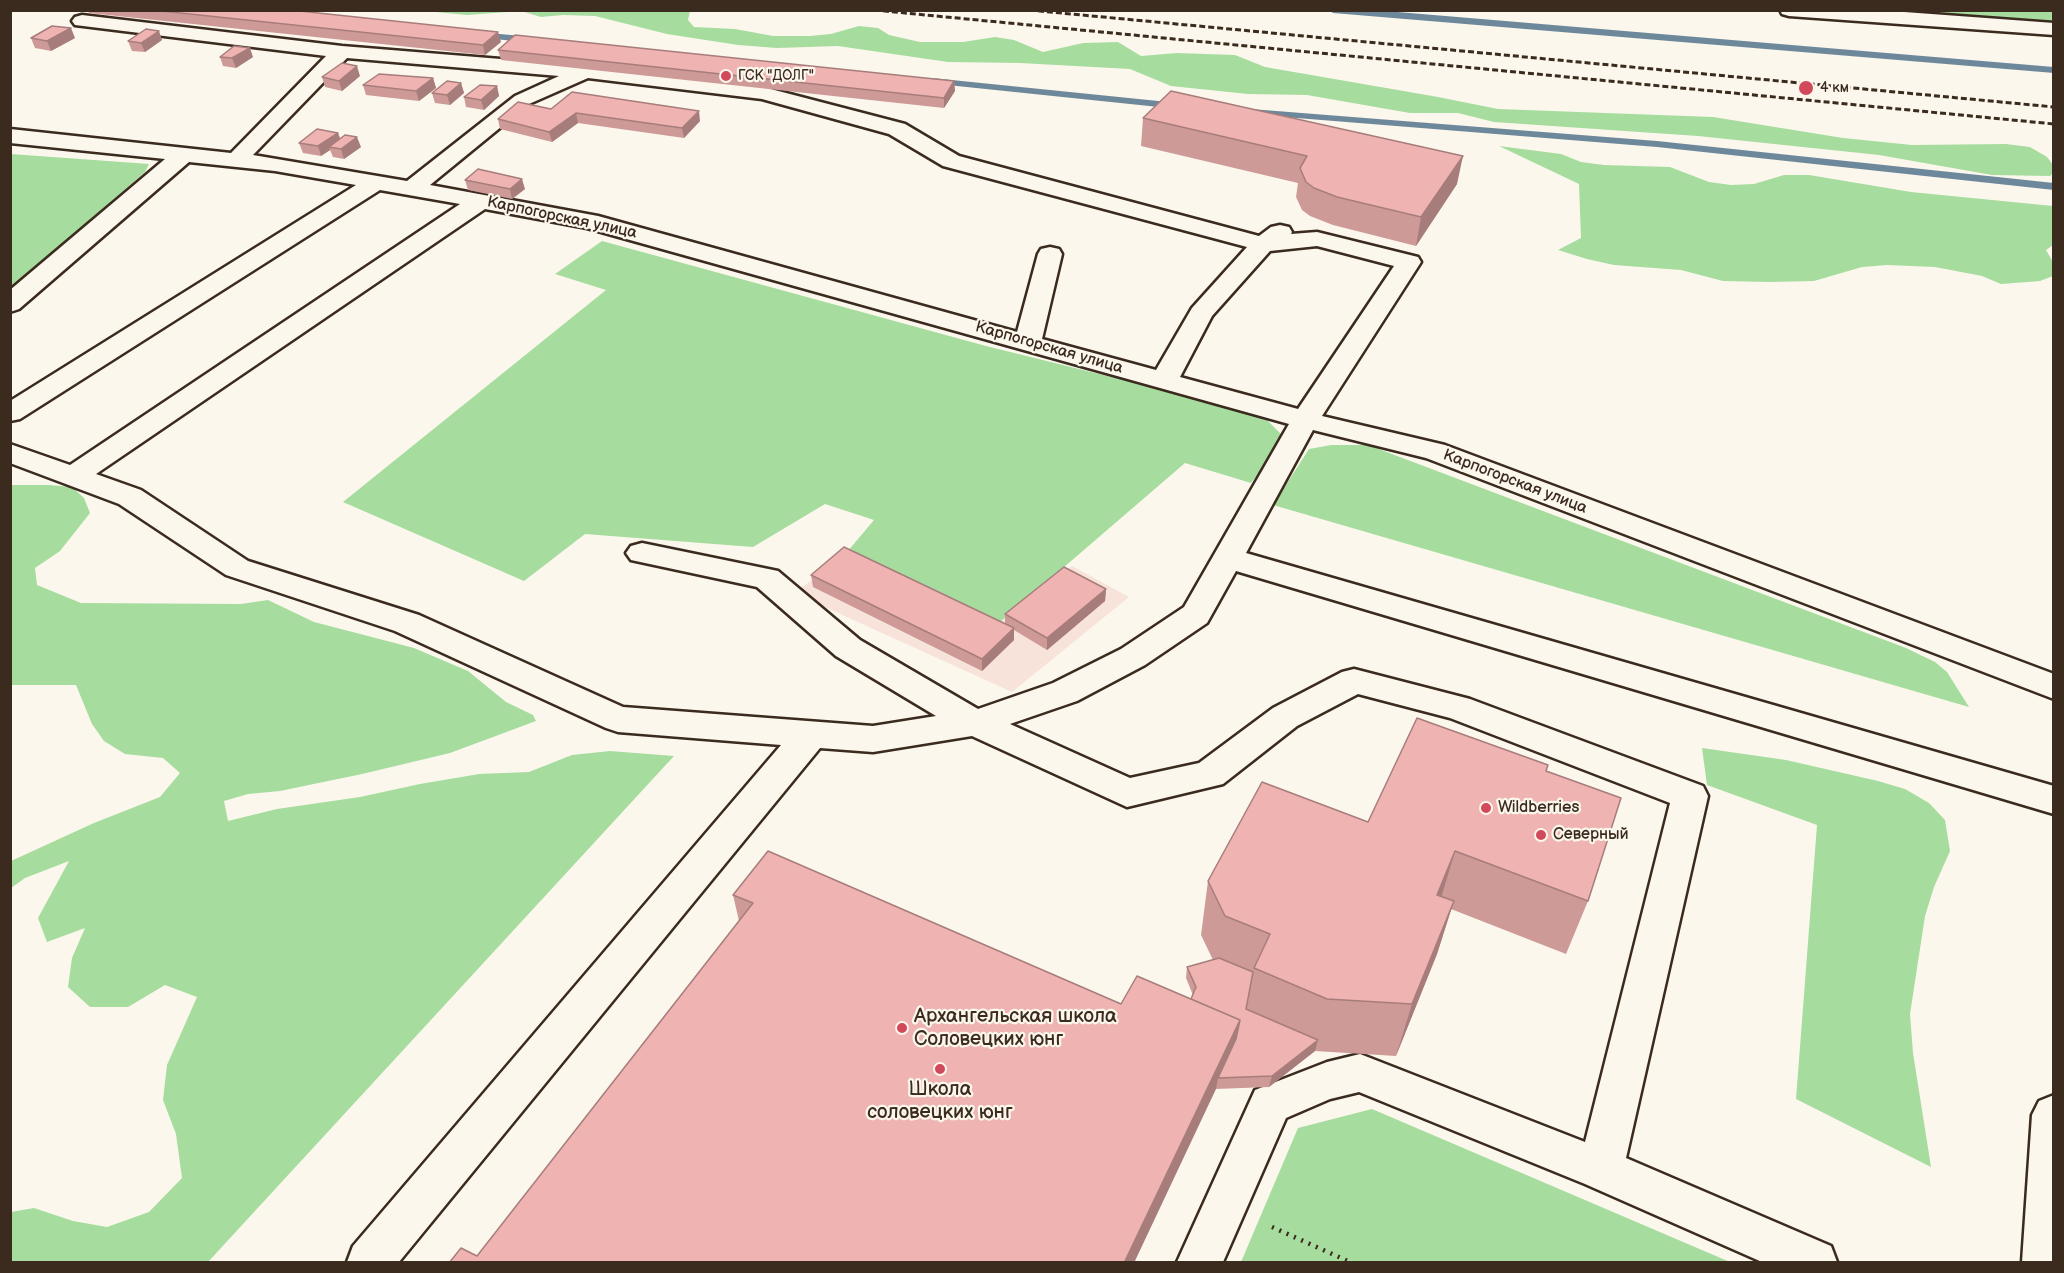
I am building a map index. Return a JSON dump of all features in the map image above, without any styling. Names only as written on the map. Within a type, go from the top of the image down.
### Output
[{"type":"street","points":[[1789,10],[2054,29]]},
{"type":"street","points":[[10,453],[130,497],[237,568],[407,623],[618,719],[873,740],[975,723],[1065,692],[1133,657],[1196,615],[1305,420],[1409,262],[1317,239],[1263,244],[951,161],[897,129],[763,93],[586,72],[342,52],[81,21]]},
{"type":"street","points":[[236,160],[342,52]]},
{"type":"street","points":[[412,188],[522,100],[586,72]]},
{"type":"street","name":"Карпогорская улица","points":[[10,136],[275,164],[590,221],[1305,420],[1435,451],[2054,687]]},
{"type":"street","points":[[10,304],[184,154]]},
{"type":"street","points":[[10,413],[377,182]]},
{"type":"street","points":[[74,476],[481,201]]},
{"type":"street","points":[[1164,380],[1201,313],[1263,244],[1291,225]]},
{"type":"street","points":[[1028,342],[1050,254]]},
{"type":"street","points":[[642,553],[767,578],[848,648],[975,723],[1127,793],[1210,774],[1285,717],[1354,681],[1458,708],[1690,796],[1601,1169]]},
{"type":"street","points":[[1228,558],[2054,800]]},
{"type":"street","points":[[370,1263],[811,734]]},
{"type":"street","points":[[1200,1263],[1270,1104],[1327,1081],[1360,1073],[1601,1169],[1814,1263]]},
{"type":"street","points":[[2045,1263],[2051,1220],[2054,1115]]},
{"type":"path","points":[[1225,1206],[1350,1263]]},
{"type":"shaded area","points":[[842,558],[992,629],[1072,566],[1129,597],[1012,692],[794,593]]},
{"type":"green space","points":[[425,11],[521,11],[467,15]]},
{"type":"green space","points":[[521,11],[690,11],[688,20],[694,27],[735,29],[773,36],[810,36],[831,34],[859,26],[878,28],[889,35],[920,42],[963,42],[995,37],[1014,40],[1043,52],[1083,43],[1118,42],[1141,56],[1177,53],[1235,55],[1265,67],[1498,109],[1713,117],[1843,138],[1912,145],[2006,144],[2030,147],[2047,157],[2053,165],[2053,173],[2050,176],[1992,175],[1879,155],[1698,136],[1494,122],[1458,113],[1410,113],[1307,95],[1248,94],[1171,86],[1130,69],[948,62],[838,46],[777,48],[738,45],[667,34],[595,16],[541,17]]},
{"type":"green space","points":[[1868,11],[2053,11],[2053,27]]},
{"type":"green space","points":[[1499,146],[1561,154],[1581,162],[1604,165],[1670,167],[1709,182],[1731,185],[1754,184],[1784,175],[1809,175],[1911,192],[2053,206],[2053,245],[2046,250],[2053,262],[2053,276],[2040,281],[2001,284],[1982,276],[1935,267],[1887,265],[1862,267],[1814,281],[1723,281],[1681,270],[1614,265],[1587,259],[1558,250],[1581,238],[1579,184]]},
{"type":"green space","points":[[11,154],[149,164],[145,172],[11,288]]},
{"type":"green space","points":[[602,241],[986,346],[1245,410],[1268,421],[1281,434],[1280,445],[1251,483],[1185,463],[992,629],[842,558],[874,520],[825,504],[753,547],[585,534],[524,581],[343,502],[606,290],[555,274]]},
{"type":"green space","points":[[1331,445],[1368,445],[1906,648],[1935,662],[1947,672],[1969,707],[1273,505],[1309,449]]},
{"type":"green space","points":[[11,485],[72,487],[84,498],[90,513],[60,551],[35,568],[37,585],[81,603],[241,604],[268,600],[314,622],[414,648],[468,671],[506,702],[533,715],[536,721],[450,753],[362,774],[280,791],[248,794],[224,801],[228,821],[277,809],[360,797],[479,774],[529,772],[572,755],[610,751],[674,756],[208,1262],[11,1262],[11,1212],[34,1208],[73,1221],[107,1227],[149,1212],[182,1178],[176,1134],[163,1100],[167,1065],[197,997],[165,985],[128,1007],[90,1007],[68,987],[72,958],[85,928],[47,942],[38,918],[69,861],[25,878],[11,888],[11,861],[94,823],[160,797],[180,773],[163,758],[125,754],[104,741],[92,724],[76,685],[11,685]]},
{"type":"green space","points":[[1702,748],[1786,760],[1905,789],[1929,803],[1945,820],[1950,851],[1934,887],[1925,916],[1910,1014],[1913,1053],[1931,1167],[1796,1099],[1817,825],[1707,785]]},
{"type":"green space","points":[[1372,1109],[1730,1262],[1241,1262],[1298,1128]]},
{"type":"building","points":[[152,10],[290,10],[498,32],[483,45]]},
{"type":"building","points":[[52,26],[71,28],[47,41],[31,38]]},
{"type":"building","points":[[146,29],[159,31],[141,43],[128,41]]},
{"type":"building","points":[[515,35],[954,81],[944,98],[498,50]]},
{"type":"building","points":[[234,46],[250,48],[232,58],[220,57]]},
{"type":"building","points":[[342,63],[357,66],[339,81],[322,77]]},
{"type":"building","points":[[379,74],[433,78],[416,91],[363,85]]},
{"type":"building","points":[[447,81],[461,83],[447,95],[432,93]]},
{"type":"building","points":[[480,85],[497,86],[481,100],[464,97]]},
{"type":"building","points":[[1171,91],[1463,156],[1421,217],[1337,197],[1314,188],[1306,182],[1300,168],[1307,156],[1143,118]]},
{"type":"building","points":[[572,92],[699,111],[682,128],[576,113],[549,132],[498,119],[518,102],[551,109]]},
{"type":"building","points":[[317,129],[338,133],[318,146],[299,143]]},
{"type":"building","points":[[345,135],[357,137],[341,149],[329,147]]},
{"type":"building","points":[[478,169],[522,179],[510,189],[465,180]]},
{"type":"building","points":[[844,547],[1014,628],[982,659],[811,575]]},
{"type":"building","points":[[1064,567],[1106,589],[1047,638],[1005,614]]},
{"type":"building","points":[[1417,718],[1548,765],[1546,771],[1621,798],[1588,901],[1455,851],[1437,895],[1454,901],[1412,1004],[1327,999],[1254,968],[1270,934],[1225,916],[1208,881],[1262,782],[1368,822]]},
{"type":"building","name":"Архангельская школа Соловецких юнг","points":[[768,851],[1121,1004],[1137,976],[1240,1020],[1124,1263],[449,1263],[461,1248],[477,1256],[753,903],[733,895]]},
{"type":"building","points":[[1219,958],[1253,972],[1246,1009],[1318,1040],[1272,1076],[1218,1078],[1236,1039],[1240,1020],[1191,999],[1196,987],[1187,967]]},
{"type":"waterway","points":[[1333,10],[2054,70]]},
{"type":"waterway","points":[[478,35],[533,40]]},
{"type":"waterway","points":[[932,81],[1178,106]]},
{"type":"waterway","points":[[1251,112],[1657,144],[2054,187]]},
{"type":"railway","points":[[874,10],[2054,124]]},
{"type":"railway","points":[[1029,10],[2054,107]]},
{"type":"place","name":"ГСК \"ДОЛГ\"","points":[[726,76]]},
{"type":"place","name":"4 км","points":[[1806,88]]},
{"type":"place","name":"Wildberries","points":[[1486,808]]},
{"type":"place","name":"Северный","points":[[1541,835]]},
{"type":"place","name":"Архангельская школа Соловецких юнг","points":[[902,1028]]},
{"type":"place","name":"Школа соловецких юнг","points":[[940,1069]]}]
